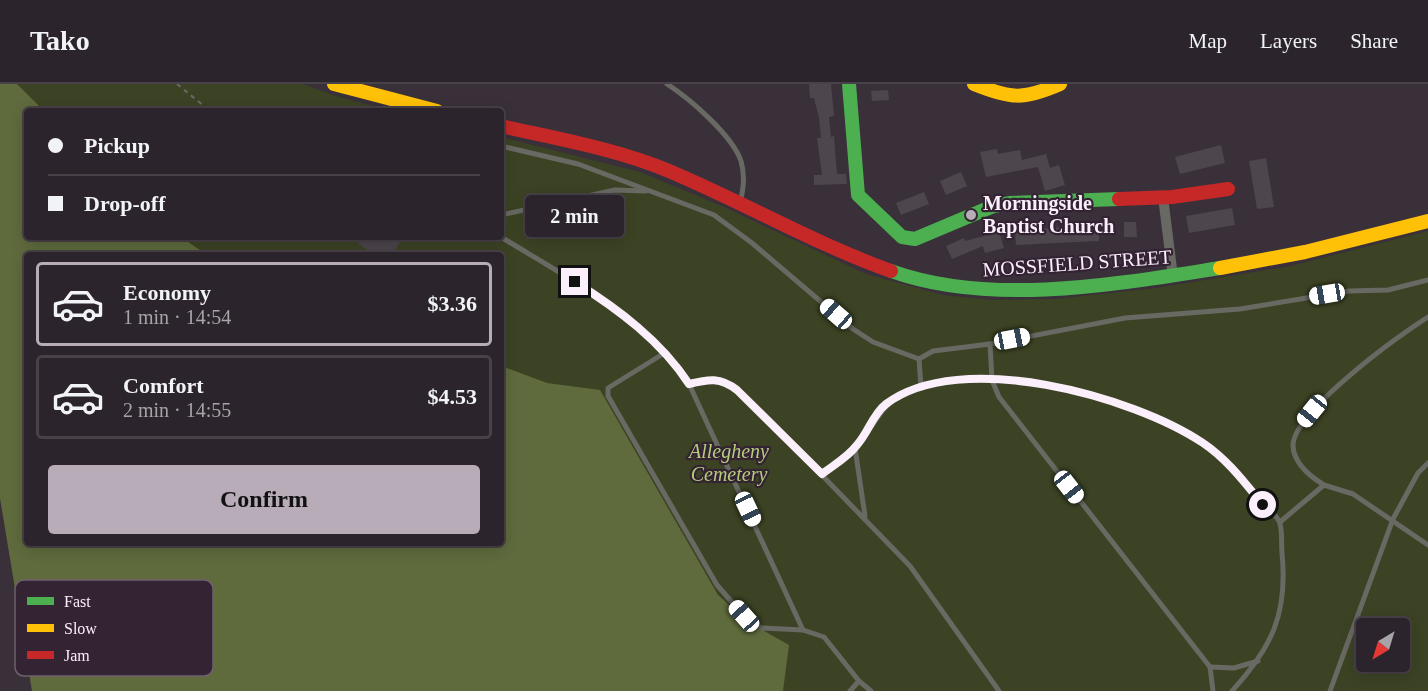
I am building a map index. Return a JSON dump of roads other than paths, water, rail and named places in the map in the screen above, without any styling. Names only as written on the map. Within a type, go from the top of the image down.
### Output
[{"type":"street","points":[[334,84],[426,108]]},
{"type":"street","points":[[849,84],[858,195],[902,237],[915,238],[991,207],[1009,203],[1163,197],[1228,189]]},
{"type":"street","points":[[974,84],[1010,99],[1025,99],[1060,84]]},
{"type":"street","name":"MOSSFIELD STREET","points":[[504,127],[617,153],[668,171],[857,258],[900,274],[945,285],[996,291],[1173,277],[1296,256],[1428,221]]},
{"type":"street","points":[[1163,197],[1173,277]]},
{"type":"lane","points":[[667,84],[707,118],[737,152],[744,175],[739,204]]},
{"type":"lane","points":[[504,147],[578,164],[714,215],[873,342],[918,359],[933,351],[990,344],[1125,318],[1240,309],[1349,291],[1388,290],[1428,280]]},
{"type":"lane","points":[[504,214],[615,190],[643,190],[664,195]]},
{"type":"lane","points":[[504,239],[593,294],[666,352],[689,384],[803,630]]},
{"type":"lane","points":[[1428,317],[1406,331],[1327,396],[1299,426],[1293,446],[1296,457],[1312,477],[1324,485],[1353,494],[1393,519],[1428,545]]},
{"type":"lane","points":[[990,344],[992,380],[999,397],[1210,667],[1213,691]]},
{"type":"lane","points":[[666,352],[608,388],[608,396],[717,585],[744,616],[761,628],[803,630],[824,637],[859,681],[871,691]]},
{"type":"lane","points":[[918,359],[921,387]]},
{"type":"lane","points":[[689,384],[711,378],[725,382],[748,399],[910,566],[999,691]]},
{"type":"lane","points":[[822,474],[855,448],[885,405],[921,387],[992,380],[1022,380],[1066,388],[1165,422],[1203,443],[1229,464],[1280,522],[1284,579],[1283,602],[1272,638],[1258,660],[1232,691]]},
{"type":"lane","points":[[855,448],[865,518]]},
{"type":"lane","points":[[1330,691],[1393,519],[1418,473],[1428,463]]},
{"type":"lane","points":[[1280,522],[1324,485]]},
{"type":"lane","points":[[1210,667],[1234,668],[1258,660]]},
{"type":"lane","points":[[850,691],[859,681]]},
{"type":"place","name":"Morningside Baptist Church","points":[[971,215]]},
{"type":"park label","name":"Allegheny Cemetery","points":[[729,462]]}]
